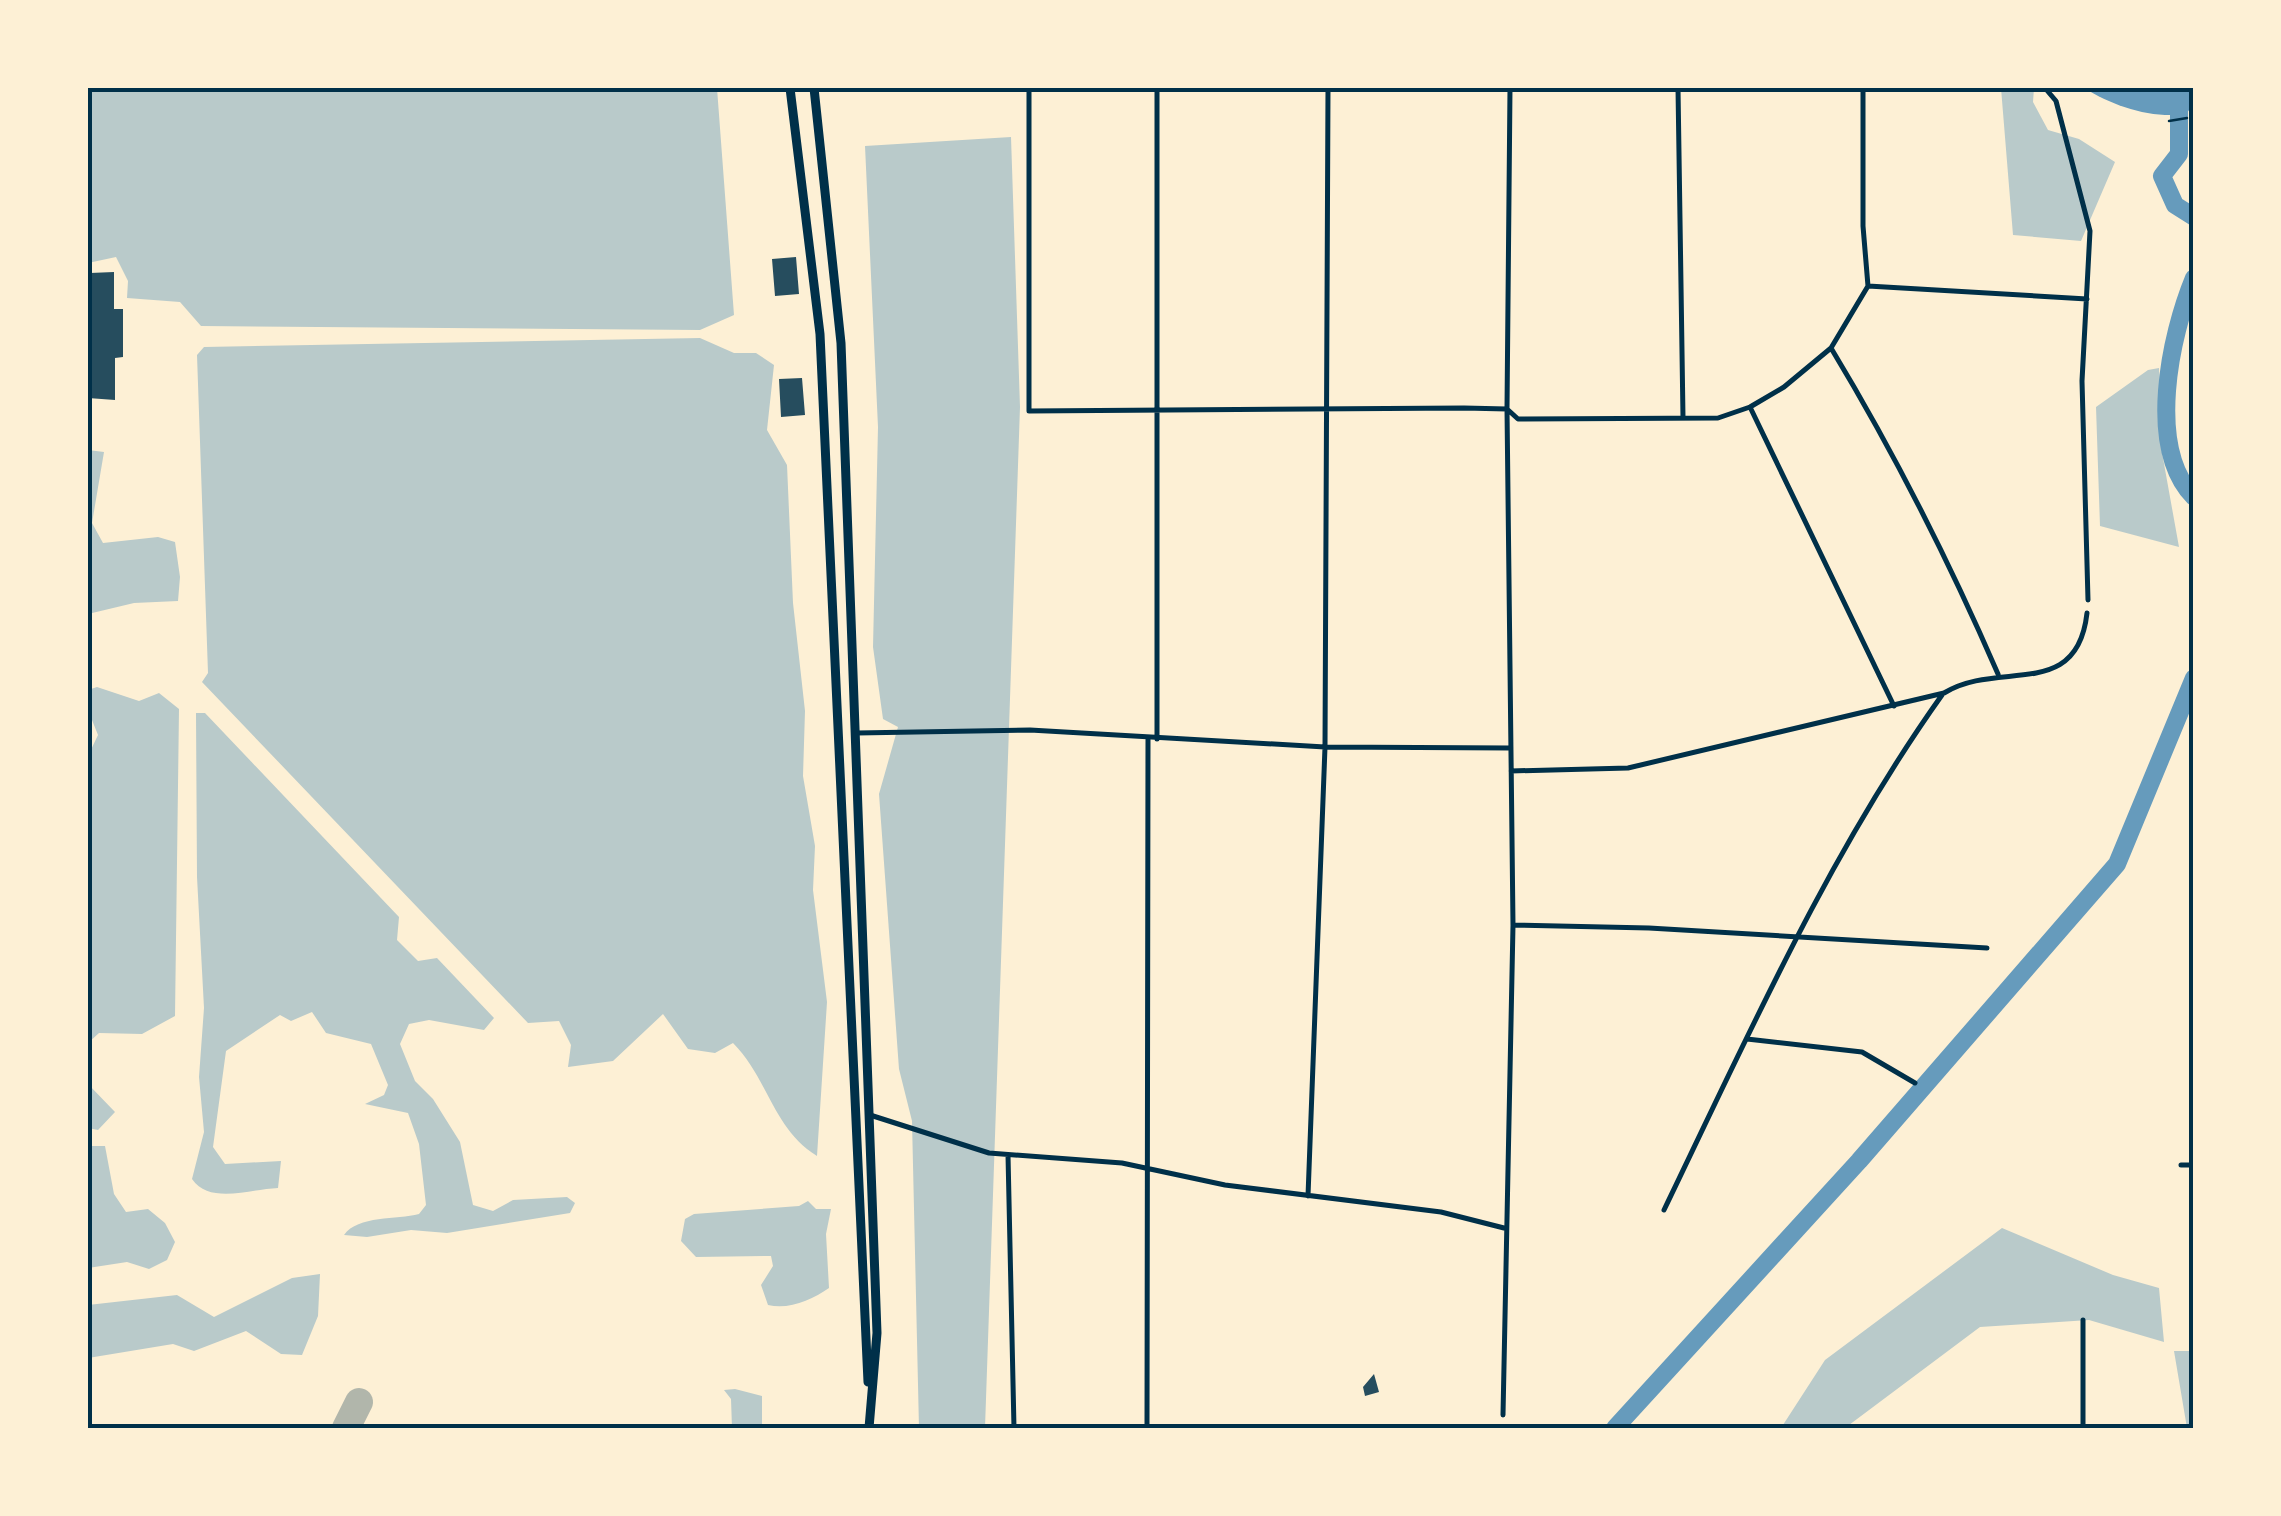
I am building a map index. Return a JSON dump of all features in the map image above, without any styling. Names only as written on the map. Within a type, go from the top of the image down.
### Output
[{"type":"main road","points":[[790,88],[820,334],[869,1424]]},
{"type":"main road","points":[[814,88],[841,342],[877,1332],[869,1424]]},
{"type":"street","points":[[1029,88],[1029,411],[1507,409],[1518,418],[1718,418],[1750,407],[1784,387],[1831,348],[1868,286],[1863,226],[1863,88]]},
{"type":"street","points":[[1156,739],[1157,88]]},
{"type":"street","points":[[1308,1196],[1325,746],[1328,88]]},
{"type":"street","points":[[1503,1415],[1504,1228],[1514,924],[1507,409],[1510,88]]},
{"type":"street","points":[[1678,88],[1683,417]]},
{"type":"street","points":[[2045,88],[2056,101],[2088,212],[2082,380],[2088,600]]},
{"type":"street","points":[[1868,286],[2087,300]]},
{"type":"street","points":[[1831,348],[1893,451],[1940,540],[1998,674]]},
{"type":"street","points":[[1750,407],[1894,706]]},
{"type":"street","points":[[1511,771],[1628,768],[1944,693],[1967,679],[1998,674],[2029,676],[2052,670],[2072,654],[2084,636],[2087,613]]},
{"type":"street","points":[[1664,1210],[1797,936],[1883,779],[1944,693]]},
{"type":"street","points":[[854,733],[1030,730],[1325,746],[1510,748]]},
{"type":"street","points":[[1147,1428],[1148,738]]},
{"type":"street","points":[[1514,924],[1986,948]]},
{"type":"street","points":[[1746,1038],[1862,1052],[1914,1084]]},
{"type":"street","points":[[870,1115],[1008,1155],[1146,1167],[1225,1186],[1441,1212],[1504,1228]]},
{"type":"street","points":[[1008,1155],[1014,1428]]},
{"type":"street","points":[[2181,1165],[2194,1165]]},
{"type":"street","points":[[2083,1320],[2083,1428]]},
{"type":"path","points":[[2169,121],[2187,118]]},
{"type":"shaded area","points":[[88,88],[717,88],[734,315],[700,330],[201,326],[180,302],[127,298],[128,281],[116,257],[88,263]]},
{"type":"shaded area","points":[[2001,88],[2034,88],[2033,102],[2048,130],[2079,139],[2115,162],[2081,241],[2013,235]]},
{"type":"shaded area","points":[[1011,137],[1020,407],[985,1428],[919,1428],[912,1121],[899,1069],[879,794],[898,727],[883,719],[873,647],[878,427],[865,146]]},
{"type":"shaded area","points":[[700,338],[734,353],[756,353],[774,365],[767,430],[787,465],[793,603],[805,711],[803,776],[815,846],[813,890],[827,1002],[817,1156],[790,1132],[733,1043],[715,1053],[688,1049],[663,1014],[613,1061],[568,1067],[571,1045],[559,1021],[528,1023],[202,682],[208,673],[197,355],[204,347]]},
{"type":"shaded area","points":[[2159,368],[2161,447],[2179,547],[2100,526],[2096,407],[2148,370]]},
{"type":"shaded area","points":[[88,450],[104,452],[92,523],[103,543],[158,537],[175,542],[180,577],[178,601],[134,603],[88,614]]},
{"type":"shaded area","points":[[97,687],[139,701],[159,693],[179,709],[175,1016],[142,1034],[99,1033],[88,1043],[88,756],[98,735],[88,710],[88,690]]},
{"type":"shaded area","points":[[196,713],[205,713],[399,917],[397,940],[418,961],[437,958],[494,1018],[484,1030],[429,1020],[409,1024],[400,1044],[415,1081],[433,1099],[460,1142],[473,1205],[493,1211],[513,1200],[567,1197],[575,1203],[570,1213],[447,1233],[411,1230],[367,1237],[344,1235],[368,1221],[419,1214],[426,1205],[419,1144],[408,1113],[365,1104],[384,1095],[388,1085],[371,1044],[326,1033],[312,1012],[291,1021],[280,1015],[226,1051],[213,1147],[225,1164],[281,1161],[278,1188],[220,1194],[209,1192],[192,1179],[204,1132],[199,1077],[204,1008],[197,877]]},
{"type":"shaded area","points":[[88,1084],[115,1112],[98,1130],[88,1128]]},
{"type":"shaded area","points":[[88,1146],[105,1146],[114,1194],[126,1212],[148,1209],[165,1223],[175,1242],[167,1260],[149,1269],[127,1262],[88,1268]]},
{"type":"shaded area","points":[[808,1201],[816,1209],[831,1209],[826,1234],[829,1288],[800,1303],[768,1305],[761,1285],[773,1266],[771,1256],[696,1257],[681,1241],[685,1219],[694,1214],[799,1206]]},
{"type":"shaded area","points":[[2002,1228],[2113,1275],[2159,1288],[2164,1342],[2089,1320],[1980,1327],[1845,1428],[1781,1428],[1825,1360]]},
{"type":"shaded area","points":[[320,1274],[318,1316],[302,1355],[281,1354],[246,1331],[194,1351],[173,1344],[88,1358],[88,1305],[177,1295],[214,1317],[292,1278]]},
{"type":"shaded area","points":[[2174,1351],[2193,1351],[2193,1428],[2187,1428]]},
{"type":"shaded area","points":[[724,1390],[762,1396],[762,1428],[732,1428],[731,1399]]},
{"type":"water","points":[[2084,88],[2193,88],[2193,105],[2186,114],[2146,113]]},
{"type":"building","points":[[796,257],[799,294],[775,296],[772,259]]},
{"type":"building","points":[[114,272],[114,309],[123,309],[123,357],[115,358],[115,400],[88,398],[90,273]]},
{"type":"building","points":[[802,378],[805,415],[781,417],[779,379]]},
{"type":"building","points":[[1374,1374],[1379,1392],[1365,1396],[1363,1387]]},
{"type":"waterway","points":[[2179,88],[2179,154],[2162,176],[2175,205],[2194,217]]},
{"type":"waterway","points":[[2194,278],[2177,330],[2167,391],[2170,450],[2179,476],[2194,497]]},
{"type":"waterway","points":[[1615,1428],[1859,1161],[2117,864],[2194,678]]},
{"type":"taxiway","points":[[346,1428],[359,1402]]}]
